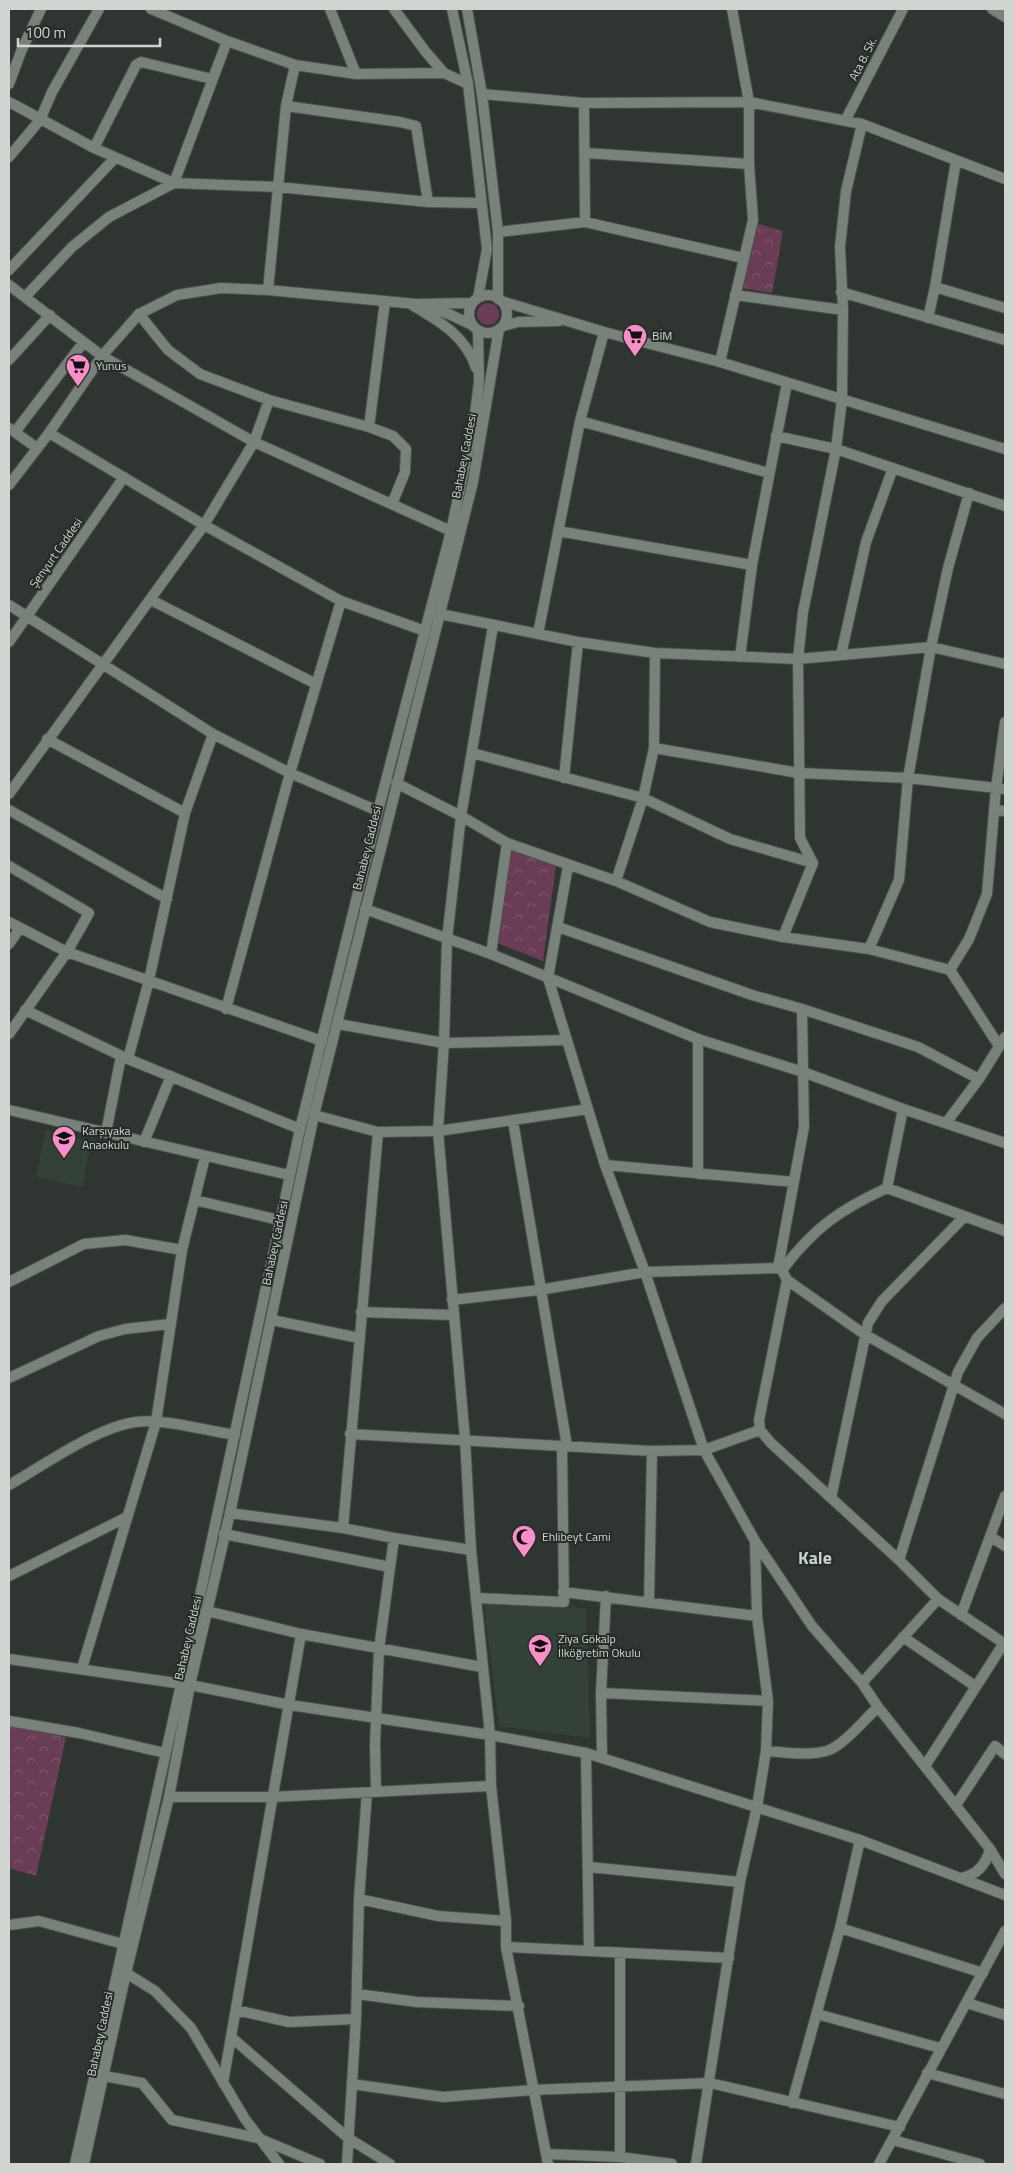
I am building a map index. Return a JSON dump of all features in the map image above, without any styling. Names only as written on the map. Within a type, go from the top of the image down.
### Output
[{"type":"street","points":[[9,84],[22,49],[41,9]]},
{"type":"street","points":[[9,157],[40,120],[52,92],[100,9]]},
{"type":"street","points":[[151,9],[228,41],[295,65],[356,74],[444,73]]},
{"type":"street","points":[[394,9],[444,73],[468,84]]},
{"type":"street","points":[[452,9],[468,84],[486,249],[475,300],[468,314],[475,328]]},
{"type":"street","points":[[466,9],[482,94],[498,232],[500,300],[504,305],[507,316],[501,328]]},
{"type":"street","points":[[720,362],[753,220],[749,164],[749,102],[732,9]]},
{"type":"street","name":"Ata 8. Sk.","points":[[845,121],[903,9]]},
{"type":"street","points":[[992,9],[1005,16]]},
{"type":"street","points":[[328,10],[356,74]]},
{"type":"street","points":[[25,297],[72,247],[109,216],[174,183],[228,41]]},
{"type":"street","points":[[94,148],[136,65],[141,62],[212,79]]},
{"type":"street","points":[[268,290],[286,106],[295,65]]},
{"type":"street","points":[[482,94],[584,103],[749,102],[862,124],[1005,179]]},
{"type":"street","points":[[9,102],[94,148],[174,183],[278,187],[428,202],[480,203]]},
{"type":"street","points":[[584,103],[586,153],[585,222]]},
{"type":"street","points":[[286,106],[400,122],[416,126],[428,202]]},
{"type":"street","points":[[784,937],[813,863],[800,838],[798,659],[803,612],[836,449],[842,399],[840,247],[846,191],[862,124]]},
{"type":"street","points":[[586,153],[749,164]]},
{"type":"street","points":[[9,270],[115,158]]},
{"type":"street","points":[[928,318],[936,286],[956,161]]},
{"type":"street","points":[[498,232],[585,222],[743,258]]},
{"type":"street","points":[[9,285],[50,315],[83,344],[254,442],[451,530]]},
{"type":"street","points":[[936,286],[1005,308]]},
{"type":"street","points":[[9,485],[49,433],[102,356],[139,314],[178,295],[221,288],[268,290],[412,304],[449,314],[489,333],[518,322],[567,321]]},
{"type":"street","points":[[841,292],[1005,340]]},
{"type":"street","points":[[412,304],[475,300],[488,295],[567,321],[720,362],[1005,449]]},
{"type":"street","points":[[735,295],[842,310]]},
{"type":"street","points":[[369,426],[385,301]]},
{"type":"street","points":[[412,304],[450,328],[461,340],[476,366],[479,382]]},
{"type":"street","points":[[139,314],[168,350],[200,374],[269,400],[369,426],[393,436],[406,449],[405,472],[392,504]]},
{"type":"street","points":[[9,360],[50,315]]},
{"type":"street","name":"Bahabey Caddesi","points":[[84,2164],[126,1973],[169,1797],[186,1684],[289,1175],[378,811],[451,530],[474,422],[479,382],[475,328]]},
{"type":"street","name":"Bahabey Caddesi","points":[[74,2164],[165,1753],[207,1611],[230,1513],[314,1115],[473,482],[501,328]]},
{"type":"street","points":[[538,634],[580,421],[604,332]]},
{"type":"street","points":[[37,448],[12,430],[83,344]]},
{"type":"street","points":[[740,657],[752,565],[787,383]]},
{"type":"street","points":[[9,794],[204,524],[254,442],[269,400]]},
{"type":"street","points":[[580,421],[769,473]]},
{"type":"street","points":[[49,433],[204,524],[341,600],[425,632]]},
{"type":"street","points":[[776,436],[836,449],[1005,506]]},
{"type":"street","points":[[840,655],[866,542],[893,468]]},
{"type":"street","name":"Şenyurt Caddesi","points":[[9,642],[124,477]]},
{"type":"street","points":[[869,949],[899,880],[908,778],[931,647],[948,568],[969,493]]},
{"type":"street","points":[[558,531],[752,565]]},
{"type":"street","points":[[150,600],[316,684]]},
{"type":"street","points":[[226,1009],[290,773],[341,600]]},
{"type":"street","points":[[9,606],[28,616],[103,666],[213,734],[290,773],[378,811]]},
{"type":"street","points":[[440,614],[578,642],[655,653],[798,659],[931,647],[1005,664]]},
{"type":"street","points":[[492,626],[461,816],[447,939],[444,1043],[438,1131],[465,1439],[471,1550],[490,1735],[492,1786],[506,1922],[506,1948],[519,2006],[547,2159],[620,2157],[672,2164]]},
{"type":"street","points":[[564,778],[578,642]]},
{"type":"street","points":[[616,881],[644,798],[654,748],[655,653]]},
{"type":"street","points":[[950,970],[969,939],[986,894],[994,810],[1001,788],[1005,722]]},
{"type":"street","points":[[106,1133],[125,1057],[149,980],[185,813],[213,734]]},
{"type":"street","points":[[47,739],[185,813]]},
{"type":"street","points":[[654,748],[799,773],[908,778],[1001,788]]},
{"type":"street","points":[[472,752],[644,798],[730,839],[813,863]]},
{"type":"street","points":[[396,783],[461,816],[507,843],[568,866],[616,881],[710,922],[784,937],[869,949],[950,970],[1002,1041],[979,1079],[946,1123]]},
{"type":"street","points":[[9,810],[167,899]]},
{"type":"street","points":[[994,810],[1005,812]]},
{"type":"street","points":[[491,954],[507,843]]},
{"type":"street","points":[[9,866],[89,913],[67,952],[9,1034]]},
{"type":"street","points":[[568,866],[548,978],[605,1165],[645,1272],[704,1450],[755,1541],[812,1626],[862,1683],[878,1707],[990,1849],[1005,1874]]},
{"type":"street","points":[[365,909],[491,954],[698,1038],[804,1072],[903,1109],[1005,1143]]},
{"type":"street","points":[[9,922],[67,952],[322,1041]]},
{"type":"street","points":[[558,927],[752,995],[802,1009],[918,1047],[979,1079]]},
{"type":"street","points":[[9,944],[20,928]]},
{"type":"street","points":[[802,1009],[804,1127],[780,1269],[787,1280],[864,1334],[1005,1414]]},
{"type":"street","points":[[25,1010],[125,1057],[300,1128]]},
{"type":"street","points":[[338,1024],[444,1043],[567,1040]]},
{"type":"street","points":[[698,1038],[698,1174]]},
{"type":"street","points":[[144,1142],[171,1076]]},
{"type":"street","points":[[314,1115],[378,1132],[438,1131],[588,1109]]},
{"type":"street","points":[[887,1188],[903,1109]]},
{"type":"street","points":[[9,1110],[289,1175]]},
{"type":"street","points":[[476,1598],[564,1602],[565,1446],[512,1121]]},
{"type":"street","points":[[343,1528],[358,1338],[378,1132]]},
{"type":"street","points":[[82,1668],[156,1422],[182,1250],[205,1157]]},
{"type":"street","points":[[605,1165],[794,1182]]},
{"type":"street","points":[[452,1300],[539,1290],[645,1272],[780,1269],[810,1236],[839,1213],[887,1188],[1005,1231]]},
{"type":"street","points":[[195,1200],[279,1220]]},
{"type":"street","points":[[831,1498],[864,1334],[868,1323],[882,1300],[964,1217]]},
{"type":"street","points":[[9,1282],[84,1244],[124,1240],[182,1250]]},
{"type":"street","points":[[787,1280],[759,1420],[760,1430],[771,1443],[938,1598],[1004,1643],[925,1766]]},
{"type":"street","points":[[899,1560],[953,1385],[977,1338],[1005,1308]]},
{"type":"street","points":[[361,1312],[453,1314]]},
{"type":"street","points":[[272,1320],[358,1338]]},
{"type":"street","points":[[9,1378],[99,1336],[125,1329],[170,1324]]},
{"type":"street","points":[[9,1485],[76,1446],[111,1429],[136,1422],[156,1422],[235,1435]]},
{"type":"street","points":[[350,1434],[652,1451],[704,1450],[760,1430]]},
{"type":"street","points":[[649,1602],[652,1451]]},
{"type":"street","points":[[961,1615],[1005,1496]]},
{"type":"street","points":[[230,1513],[343,1528],[471,1550]]},
{"type":"street","points":[[9,1576],[128,1517]]},
{"type":"street","points":[[224,1534],[390,1567]]},
{"type":"street","points":[[991,1537],[1005,1546]]},
{"type":"street","points":[[347,2164],[356,2019],[359,1899],[371,1792],[379,1649],[394,1538]]},
{"type":"street","points":[[696,2164],[740,1882],[757,1807],[766,1752],[768,1700],[757,1616],[755,1541]]},
{"type":"street","points":[[563,1592],[757,1616]]},
{"type":"street","points":[[602,1757],[601,1693],[606,1596]]},
{"type":"street","points":[[862,1683],[938,1598]]},
{"type":"street","points":[[207,1611],[301,1634],[482,1667]]},
{"type":"street","points":[[223,2083],[301,1634]]},
{"type":"street","points":[[903,1637],[975,1686]]},
{"type":"street","points":[[9,1658],[186,1684],[290,1705],[490,1735],[586,1753],[860,1840],[1005,1895]]},
{"type":"street","points":[[601,1693],[768,1700]]},
{"type":"street","points":[[766,1752],[825,1752],[836,1747],[878,1707]]},
{"type":"street","points":[[9,1721],[79,1733],[165,1753]]},
{"type":"street","points":[[956,1806],[995,1746],[1005,1754]]},
{"type":"street","points":[[586,1753],[589,1950]]},
{"type":"street","points":[[169,1797],[272,1797],[492,1786]]},
{"type":"street","points":[[792,2102],[840,1928],[860,1840]]},
{"type":"street","points":[[961,1878],[968,1877],[982,1868],[990,1849]]},
{"type":"street","points":[[588,1867],[740,1882]]},
{"type":"street","points":[[359,1899],[438,1916],[506,1922]]},
{"type":"street","points":[[9,1925],[40,1921],[123,1944]]},
{"type":"street","points":[[840,1928],[983,1973]]},
{"type":"street","points":[[879,2164],[940,2048],[967,2003],[1005,1931]]},
{"type":"street","points":[[506,1948],[589,1950],[729,1958]]},
{"type":"street","points":[[620,1953],[620,2157]]},
{"type":"street","points":[[126,1973],[155,1991],[191,2028],[258,2138],[279,2164]]},
{"type":"street","points":[[357,1994],[418,2002],[519,2006]]},
{"type":"street","points":[[967,2003],[1005,2015]]},
{"type":"street","points":[[236,2010],[289,2022],[356,2019]]},
{"type":"street","points":[[817,2014],[940,2048]]},
{"type":"street","points":[[231,2038],[348,2138],[390,2164]]},
{"type":"street","points":[[927,2073],[1005,2094]]},
{"type":"street","points":[[104,2076],[142,2083],[172,2120],[258,2138],[320,2164]]},
{"type":"street","points":[[352,2084],[443,2097],[533,2090],[710,2084],[900,2127]]},
{"type":"street","points":[[892,2140],[980,2164]]},
{"type":"shaded area","name":"Karşıyaka Anaokulu","points":[[46,1130],[91,1142],[82,1187],[36,1177]]},
{"type":"shaded area","name":"Ziya Gökalp İlköğretim Okulu","points":[[484,1604],[586,1608],[590,1738],[499,1726]]},
{"type":"green space","points":[[755,223],[783,231],[772,293],[741,288]]},
{"type":"green space","points":[[488,303],[498,310],[499,314],[492,324],[488,325],[478,318],[477,314],[484,304]]},
{"type":"green space","points":[[511,848],[556,865],[543,961],[497,943]]},
{"type":"green space","points":[[9,1726],[66,1737],[36,1876],[9,1868]]},
{"type":"place","name":"BİM","points":[[635,357]]},
{"type":"place","name":"Yunus","points":[[78,387]]},
{"type":"place","name":"Karşıyaka Anaokulu","points":[[64,1159]]},
{"type":"place","name":"Ehlibeyt Cami","points":[[524,1558]]},
{"type":"place","name":"Ziya Gökalp İlköğretim Okulu","points":[[540,1667]]},
{"type":"district","name":"Kale","points":[[815,1558]]}]
